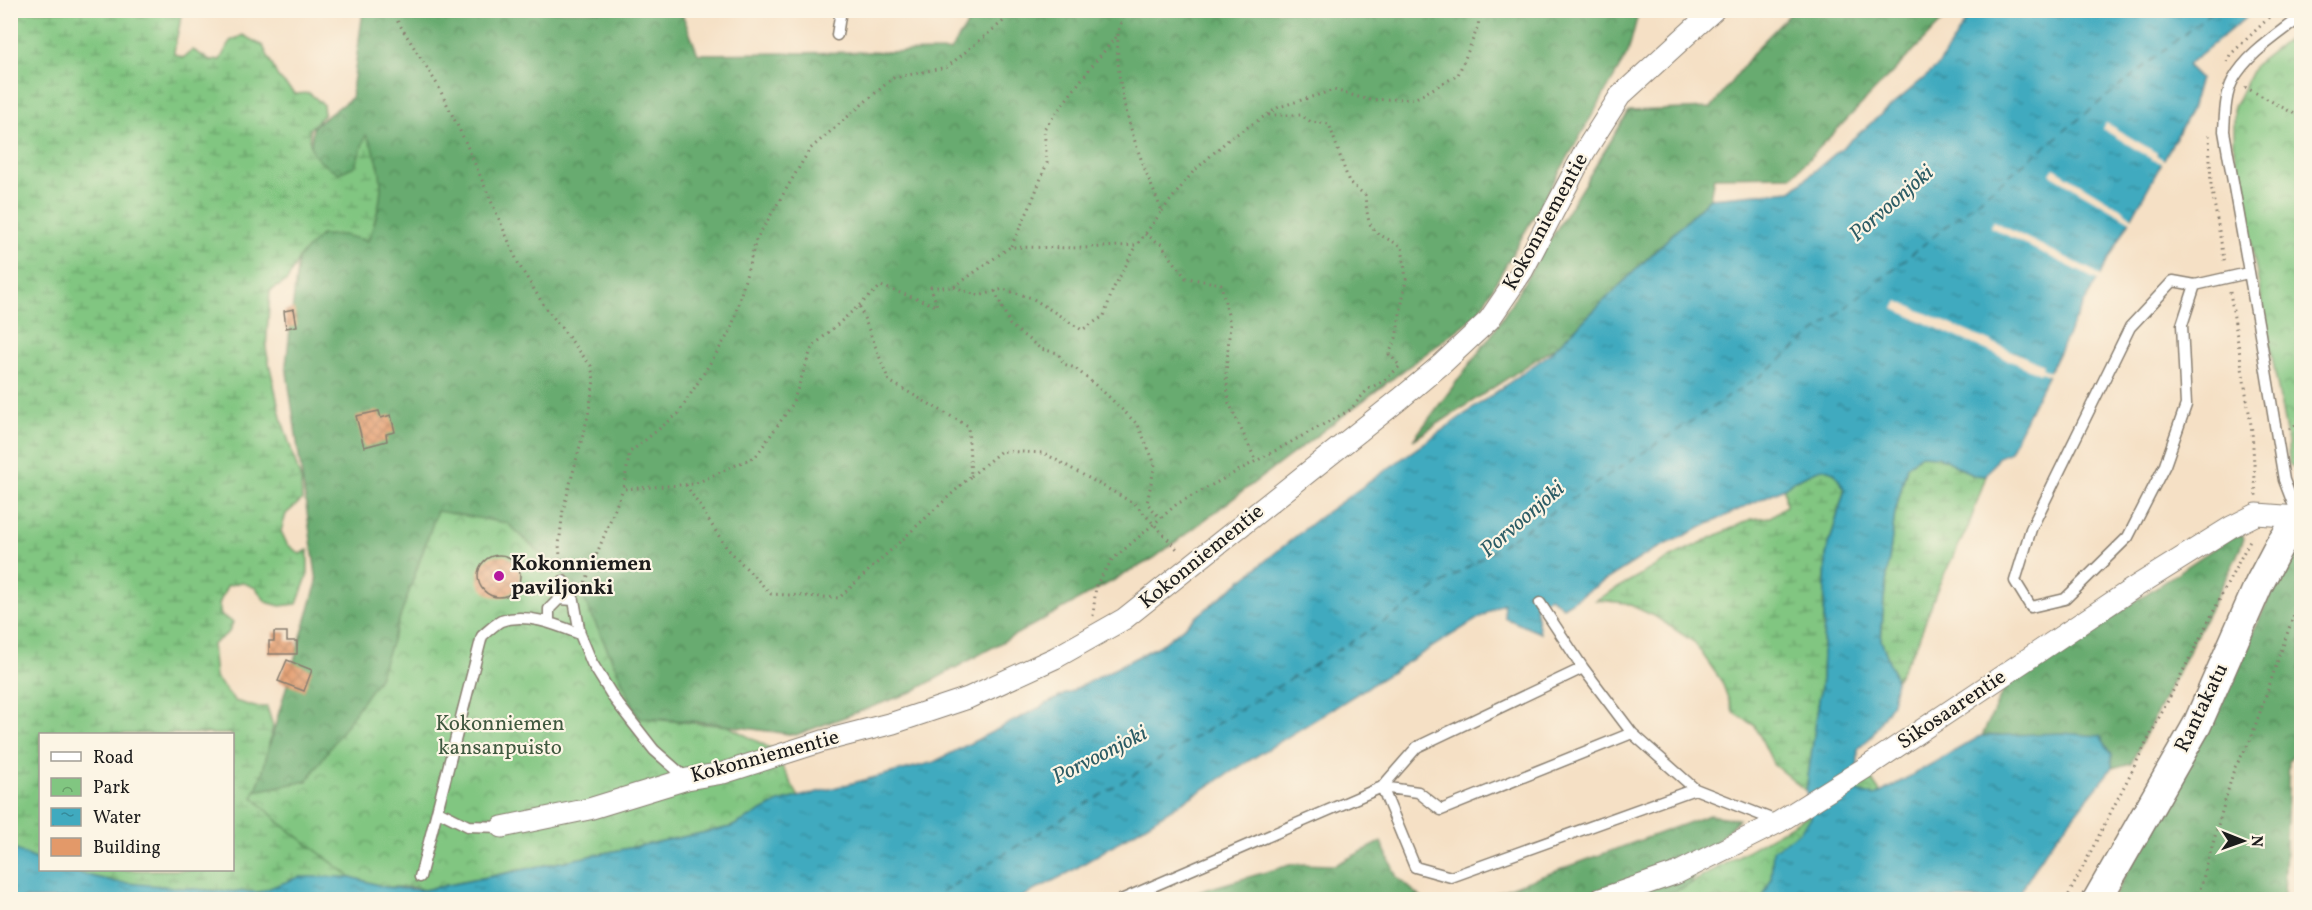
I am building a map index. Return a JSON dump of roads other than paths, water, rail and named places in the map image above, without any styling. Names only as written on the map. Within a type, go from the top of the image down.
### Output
[{"type":"street","name":"Kokonniementie","points":[[502,827],[589,809],[687,779],[723,773],[824,741],[893,723],[968,698],[1055,658],[1124,619],[1409,392],[1489,320],[1523,270],[1585,151],[1620,96],[1714,10]]},
{"type":"street","name":"Sikosaarentie","points":[[1598,900],[1677,873],[1779,822],[2135,587],[2231,527],[2257,514],[2300,515]]},
{"type":"street","name":"Rantakatu","points":[[2097,900],[2197,725],[2259,584],[2300,515]]},
{"type":"lane","points":[[837,35],[841,10]]},
{"type":"lane","points":[[2300,515],[2284,480],[2224,131],[2227,100],[2233,81],[2253,56],[2301,16]]},
{"type":"lane","points":[[2195,285],[2182,325],[2186,405],[2165,465],[2128,537],[2065,599],[2031,607],[2015,581],[2031,529],[2130,327],[2173,281],[2195,285],[2248,273]]},
{"type":"lane","points":[[563,581],[574,600],[580,634],[592,663],[622,710],[654,750],[687,779]]},
{"type":"lane","points":[[549,622],[549,609],[559,599],[574,600]]},
{"type":"lane","points":[[1540,603],[1583,668],[1632,733],[1695,789],[1779,822]]},
{"type":"lane","points":[[420,877],[482,636],[501,621],[521,619],[549,622],[580,634]]},
{"type":"lane","points":[[1121,900],[1382,787],[1418,747],[1583,668]]},
{"type":"lane","points":[[1382,787],[1418,792],[1441,810],[1632,733]]},
{"type":"lane","points":[[1382,787],[1415,867],[1451,878],[1695,789]]},
{"type":"lane","points":[[438,810],[468,826],[502,827]]},
{"type":"water","name":"Porvoonjoki","points":[[1972,11],[2254,11],[2187,65],[2200,78],[2191,110],[2074,322],[2009,453],[1998,457],[1986,476],[1973,475],[1938,456],[1921,455],[1907,466],[1895,513],[1881,640],[1896,680],[1892,703],[1871,737],[1858,749],[1857,791],[1875,796],[1981,736],[2062,733],[2100,736],[2112,754],[2112,768],[2046,850],[2016,899],[1762,899],[1771,879],[1773,850],[1799,832],[1811,818],[1806,791],[1822,679],[1826,555],[1845,489],[1834,472],[1823,468],[1650,552],[1563,607],[1550,597],[1535,607],[1540,633],[1505,618],[1503,603],[1070,872],[1018,899],[11,899],[10,847],[39,861],[39,871],[70,871],[116,882],[218,891],[259,892],[299,877],[351,877],[385,887],[424,890],[731,827],[779,802],[934,762],[1164,643],[1317,519],[1548,355],[1710,198],[1791,191],[1937,67]]},
{"type":"place","name":"Kokonniemen paviljonki","points":[[499,576]]},
{"type":"park label","name":"Kokonniemen kansanpuisto","points":[[500,736]]}]
